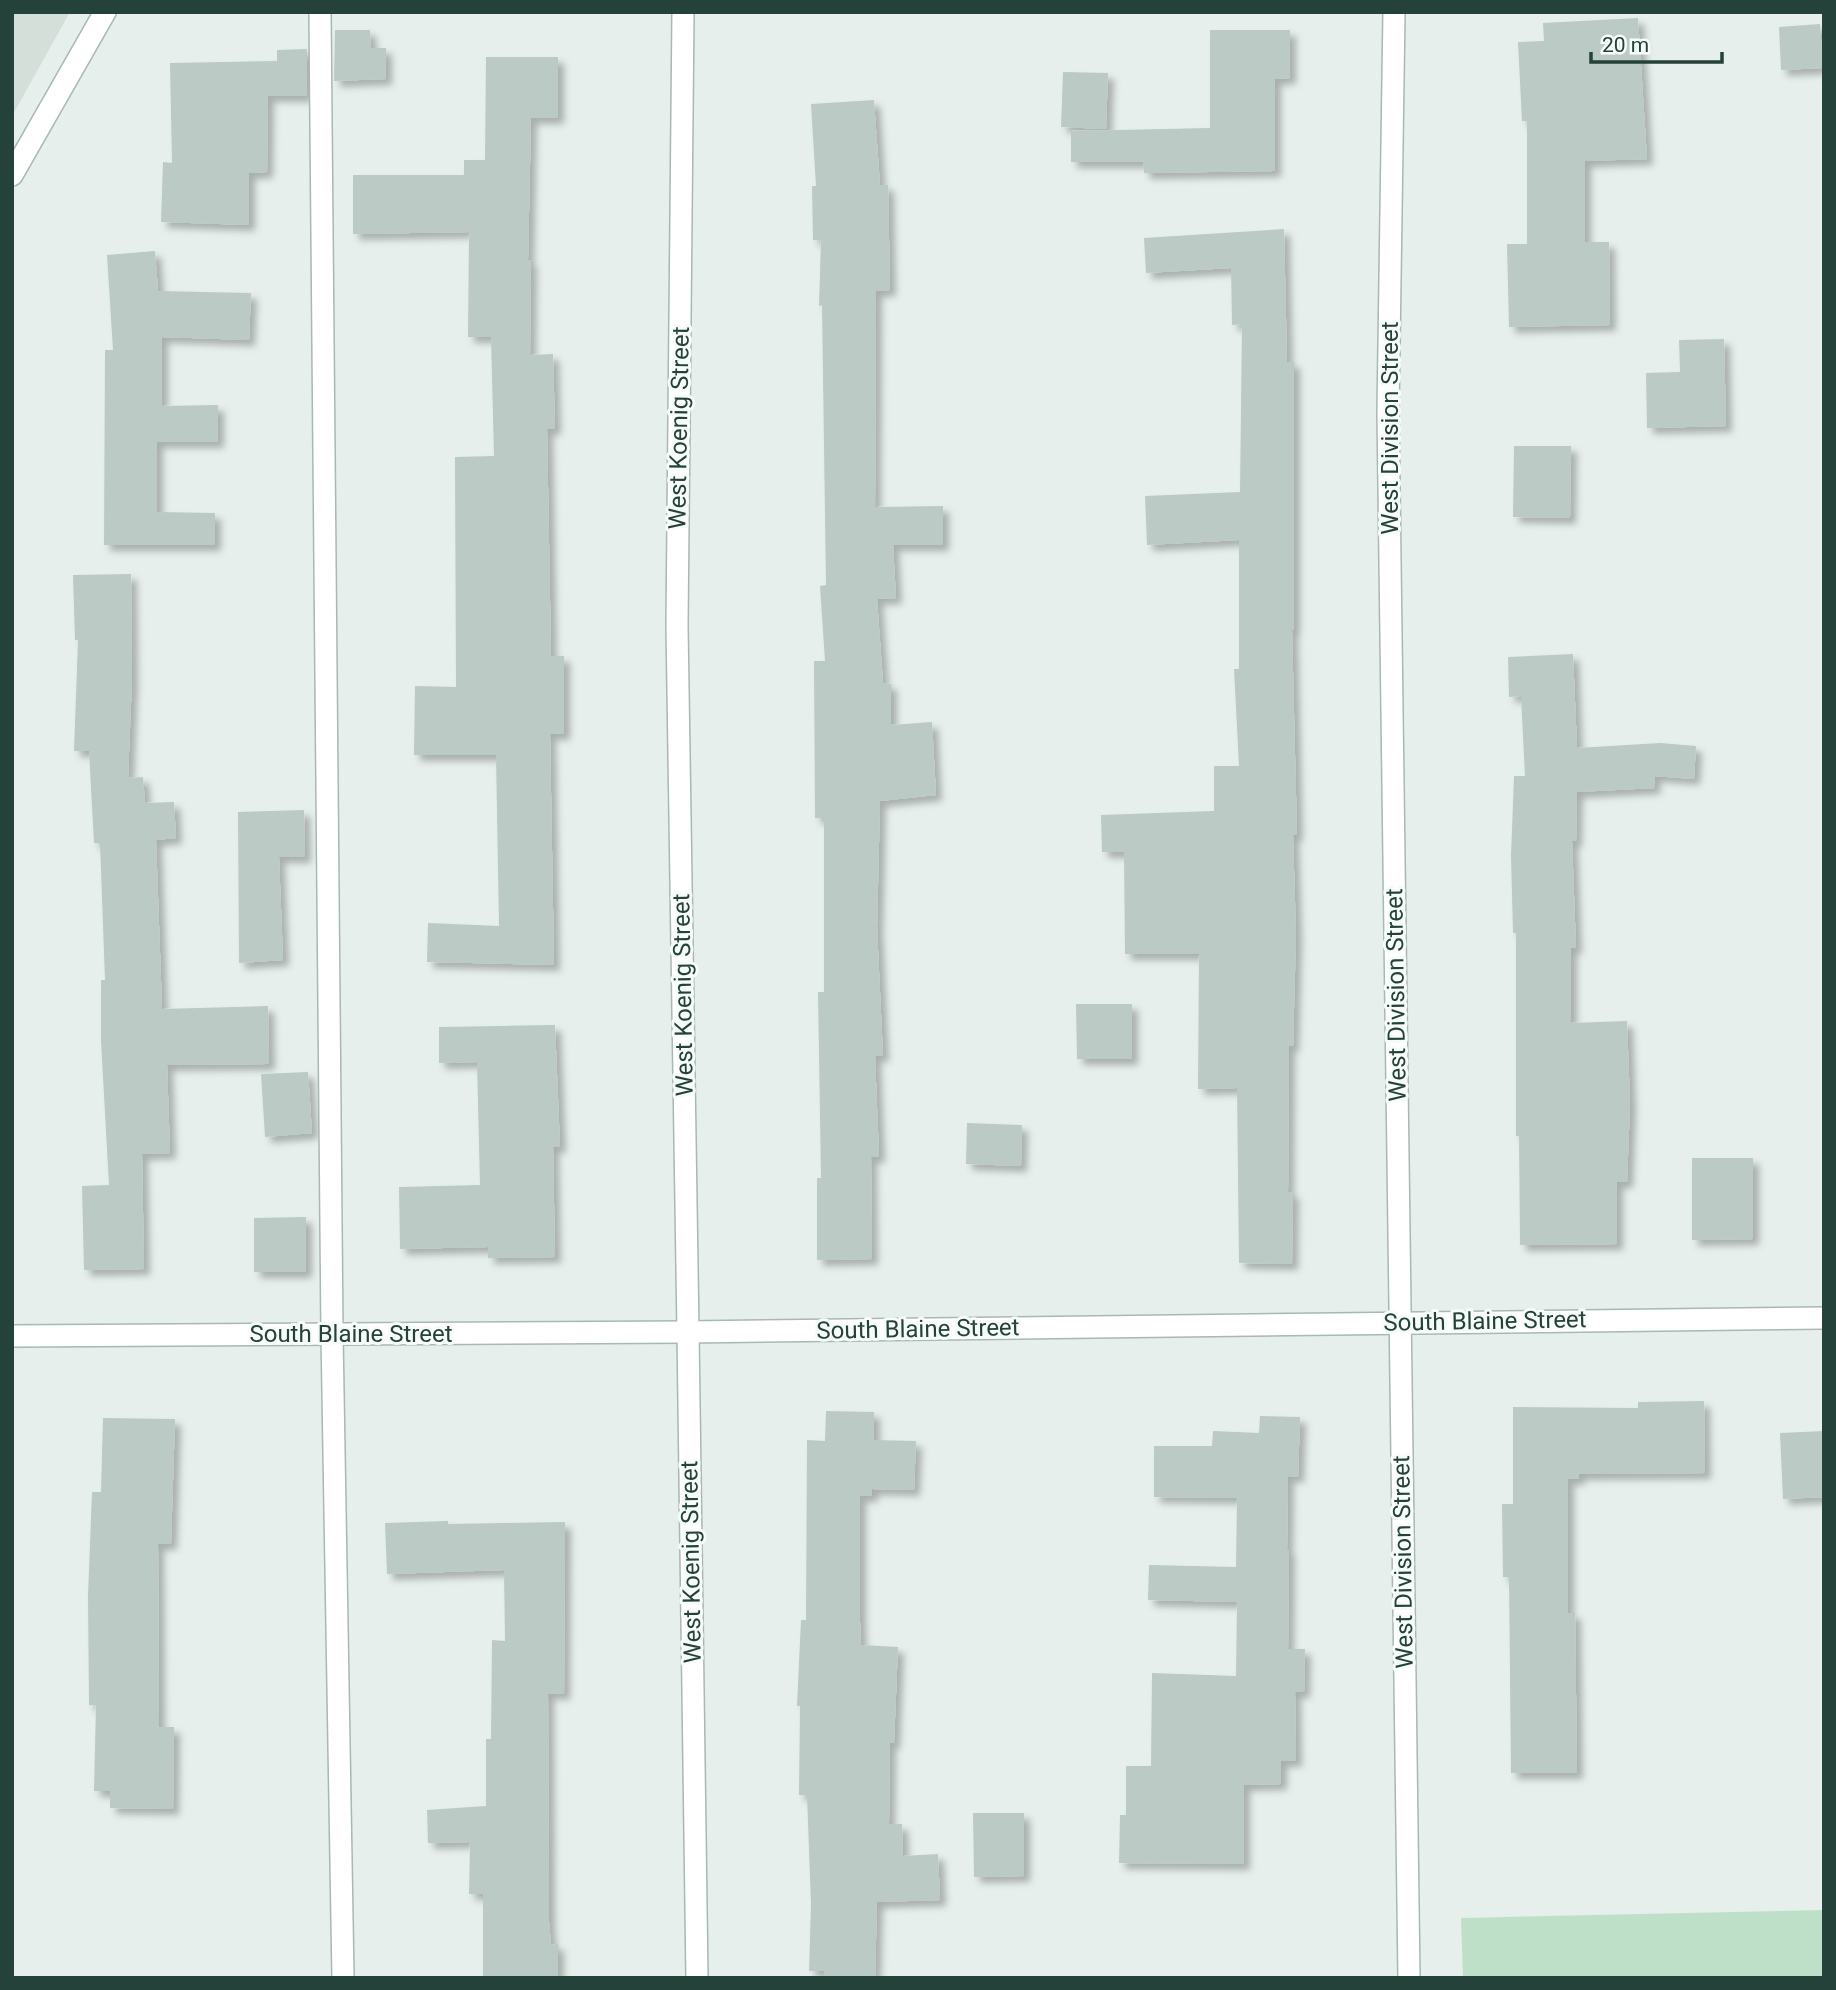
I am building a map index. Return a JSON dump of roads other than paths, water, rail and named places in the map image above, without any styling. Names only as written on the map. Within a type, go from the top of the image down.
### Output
[{"type":"street","points":[[12,175],[105,12]]},
{"type":"street","points":[[320,12],[331,1334],[343,1978]]},
{"type":"street","name":"West Koenig Street","points":[[683,12],[677,625],[697,1978]]},
{"type":"street","name":"West Division Street","points":[[1394,12],[1388,412],[1409,1978]]},
{"type":"street","name":"South Blaine Street","points":[[12,1336],[688,1332],[1824,1318]]}]
